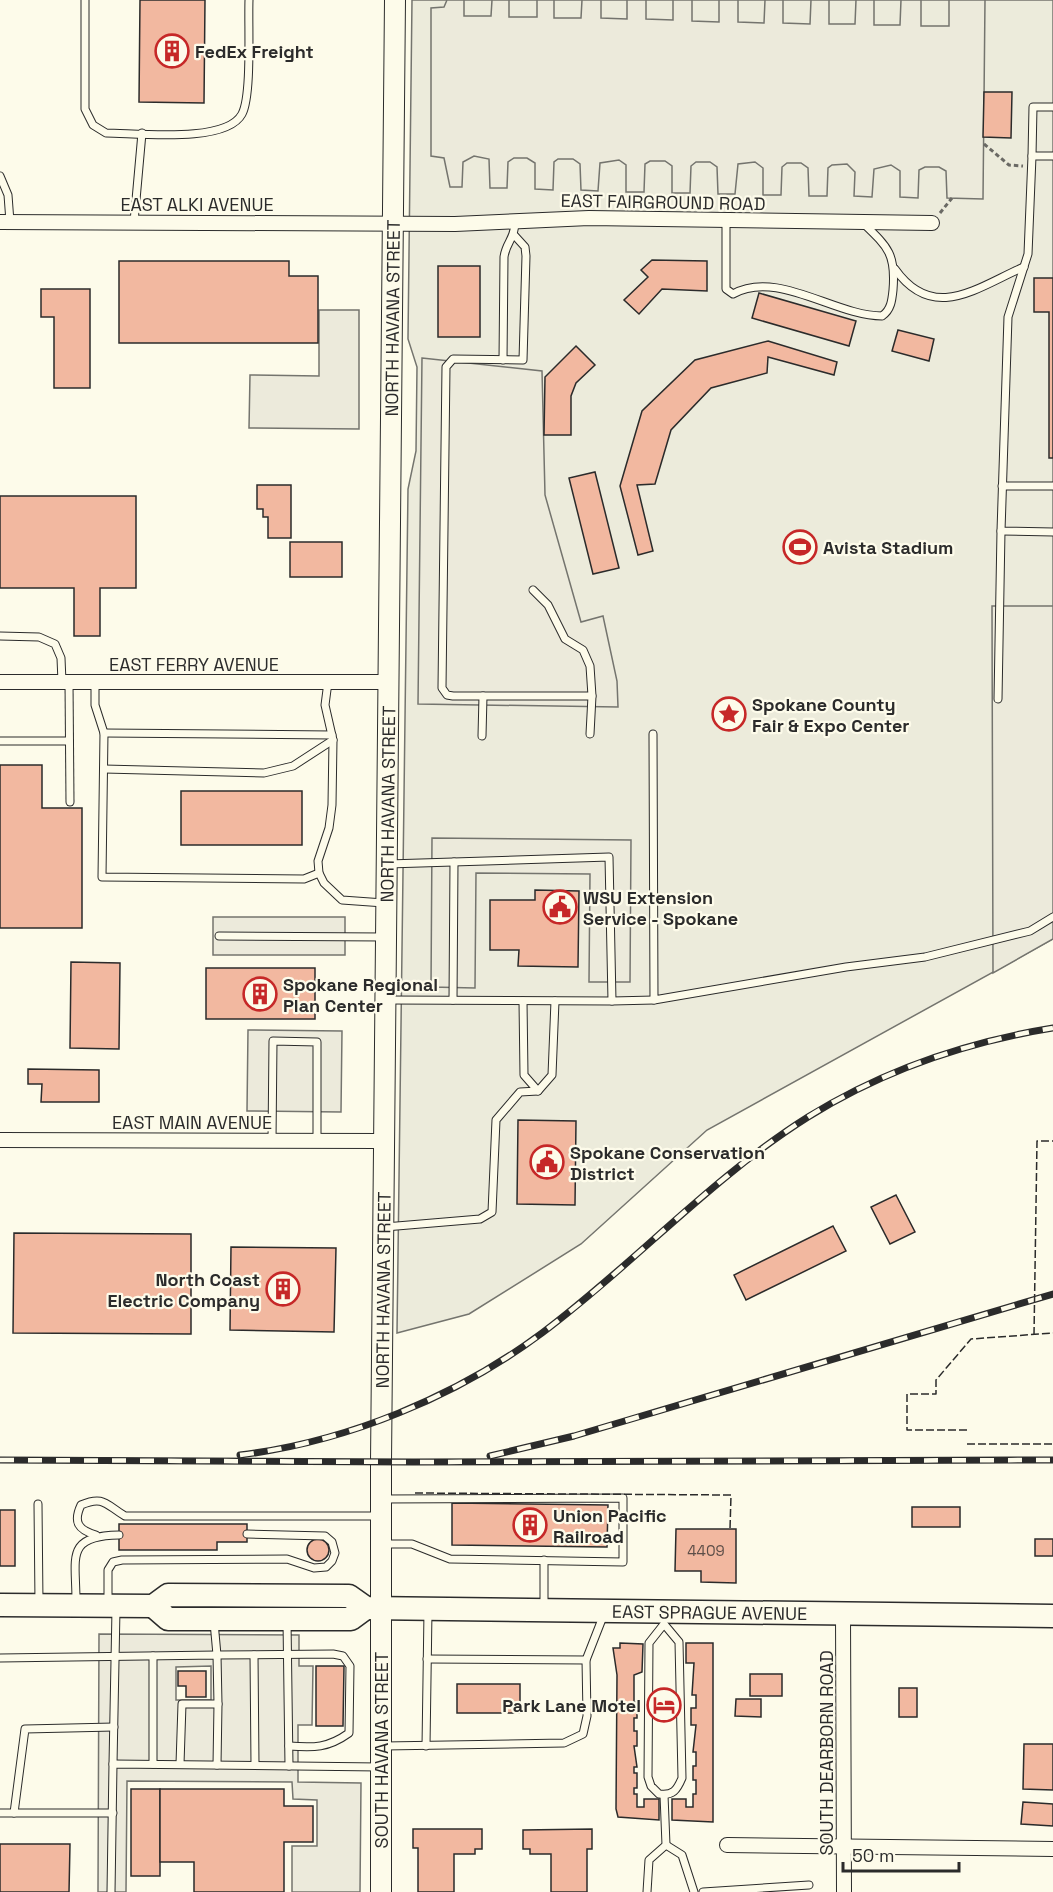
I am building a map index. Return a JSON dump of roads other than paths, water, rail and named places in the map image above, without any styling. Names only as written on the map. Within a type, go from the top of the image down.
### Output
[{"type":"main road","name":"EAST SPRAGUE AVENUE","points":[[0,1605],[153,1606],[168,1595],[349,1596],[374,1608]]},
{"type":"main road","name":"EAST SPRAGUE AVENUE","points":[[153,1606],[168,1619],[351,1619],[374,1608],[605,1610],[664,1617],[843,1614],[1053,1616]]},
{"type":"street","name":"NORTH HAVANA STREET","points":[[374,1608],[381,1544],[395,0]]},
{"type":"street","name":"EAST FAIRGROUND ROAD","points":[[394,222],[515,229],[589,218],[932,223]]},
{"type":"street","name":"EAST ALKI AVENUE","points":[[5,222],[394,222]]},
{"type":"street","name":"EAST FERRY AVENUE","points":[[0,682],[388,682]]},
{"type":"street","name":"EAST MAIN AVENUE","points":[[0,1140],[384,1141]]},
{"type":"street","name":"SOUTH HAVANA STREET","points":[[374,1608],[381,1746],[381,1892]]},
{"type":"street","name":"SOUTH DEARBORN ROAD","points":[[843,1614],[844,1892]]},
{"type":"street","points":[[727,1845],[1053,1849]]},
{"type":"lane","points":[[85,0],[86,109],[89,118],[98,130],[105,133],[213,133],[238,120],[246,100],[249,0]]},
{"type":"lane","points":[[998,699],[1008,317],[1028,255],[1033,106],[1053,107]]},
{"type":"lane","points":[[134,222],[142,133]]},
{"type":"lane","points":[[1032,156],[1053,156]]},
{"type":"lane","points":[[0,176],[8,195],[5,222]]},
{"type":"lane","points":[[726,221],[726,289],[733,294],[743,288],[766,285],[882,316],[888,310],[891,302],[895,268]]},
{"type":"lane","points":[[862,222],[885,245],[895,268],[906,282],[922,294],[964,296],[1024,267]]},
{"type":"lane","points":[[503,360],[504,256],[515,229]]},
{"type":"lane","points":[[515,229],[525,247],[526,255],[524,360],[453,359],[447,363],[445,372],[442,688],[447,695],[592,696]]},
{"type":"lane","points":[[1002,486],[1053,486]]},
{"type":"lane","points":[[1001,531],[1053,532]]},
{"type":"lane","points":[[533,590],[548,605],[565,639],[583,650],[590,666],[592,696],[590,734]]},
{"type":"lane","points":[[0,636],[39,637],[55,644],[61,658],[69,741],[70,802]]},
{"type":"lane","points":[[95,682],[96,705],[104,733],[102,877],[304,879],[319,873]]},
{"type":"lane","points":[[328,682],[325,705],[333,738],[332,805],[329,828],[318,861],[319,873],[324,883],[342,900],[386,903]]},
{"type":"lane","points":[[482,736],[483,696]]},
{"type":"lane","points":[[104,733],[333,738]]},
{"type":"lane","points":[[653,734],[654,1000]]},
{"type":"lane","points":[[104,769],[264,773],[293,766],[333,738]]},
{"type":"lane","points":[[0,741],[69,741]]},
{"type":"lane","points":[[387,864],[609,857],[612,1000]]},
{"type":"lane","points":[[453,1000],[454,862]]},
{"type":"lane","points":[[385,1000],[654,1000],[846,966],[925,957],[1030,932],[1053,916]]},
{"type":"lane","points":[[219,936],[386,937]]},
{"type":"lane","points":[[523,1000],[524,1075],[538,1091]]},
{"type":"lane","points":[[383,1228],[487,1217],[493,1206],[496,1120],[520,1092],[538,1091],[552,1075],[555,1000]]},
{"type":"lane","points":[[272,1141],[273,1041],[317,1041],[317,1141]]},
{"type":"lane","points":[[96,1536],[83,1531],[78,1526],[77,1514],[81,1504],[92,1500],[105,1500],[125,1516],[623,1498],[623,1562],[450,1558],[412,1544],[381,1544]]},
{"type":"lane","points":[[38,1504],[39,1605]]},
{"type":"lane","points":[[111,1892],[116,1656],[108,1570],[113,1562],[287,1559],[314,1569],[326,1567],[332,1561],[335,1553],[332,1542],[325,1536],[247,1534]]},
{"type":"lane","points":[[76,1606],[76,1550],[85,1540],[96,1536],[119,1535]]},
{"type":"lane","points":[[544,1560],[544,1610]]},
{"type":"lane","points":[[426,1746],[428,1608]]},
{"type":"lane","points":[[381,1746],[564,1743],[584,1734],[586,1660],[605,1610]]},
{"type":"lane","points":[[664,1617],[679,1642],[682,1778],[678,1790],[664,1795],[659,1794],[651,1786],[648,1766],[649,1643],[664,1617]]},
{"type":"lane","points":[[213,1619],[217,1655],[216,1765]]},
{"type":"lane","points":[[287,1619],[289,1766]]},
{"type":"lane","points":[[254,1655],[255,1765]]},
{"type":"lane","points":[[153,1656],[153,1764]]},
{"type":"lane","points":[[0,1658],[343,1656],[350,1665],[349,1732],[338,1741],[320,1748],[289,1746]]},
{"type":"lane","points":[[427,1659],[586,1660]]},
{"type":"lane","points":[[180,1764],[182,1704],[218,1704]]},
{"type":"lane","points":[[14,1813],[25,1729],[114,1727]]},
{"type":"lane","points":[[113,1764],[381,1767]]},
{"type":"lane","points":[[664,1795],[666,1845]]},
{"type":"lane","points":[[0,1813],[113,1813]]},
{"type":"lane","points":[[647,1892],[649,1860],[666,1845]]},
{"type":"lane","points":[[666,1845],[682,1855],[694,1892]]},
{"type":"lane","points":[[703,1892],[809,1885]]},
{"type":"railway","points":[[240,1455],[280,1449],[359,1428],[437,1396],[509,1356],[542,1333],[576,1307],[738,1167],[808,1117],[865,1086],[926,1060],[988,1041],[1053,1028]]},
{"type":"railway","points":[[490,1456],[574,1436],[1053,1294]]},
{"type":"railway","points":[[0,1460],[413,1462],[1053,1460]]},
{"type":"place","name":"FedEx Freight","points":[[172,51]]},
{"type":"place","name":"Avista Stadium","points":[[800,547]]},
{"type":"place","name":"Spokane County Fair & Expo Center","points":[[729,714]]},
{"type":"place","name":"WSU Extension Service - Spokane","points":[[560,907]]},
{"type":"place","name":"Spokane Regional Plan Center","points":[[260,994]]},
{"type":"place","name":"Spokane Conservation District","points":[[547,1162]]},
{"type":"place","name":"North Coast Electric Company","points":[[283,1289]]},
{"type":"place","name":"Union Pacific Railroad","points":[[530,1525]]},
{"type":"place","name":"Park Lane Motel","points":[[664,1705]]}]
